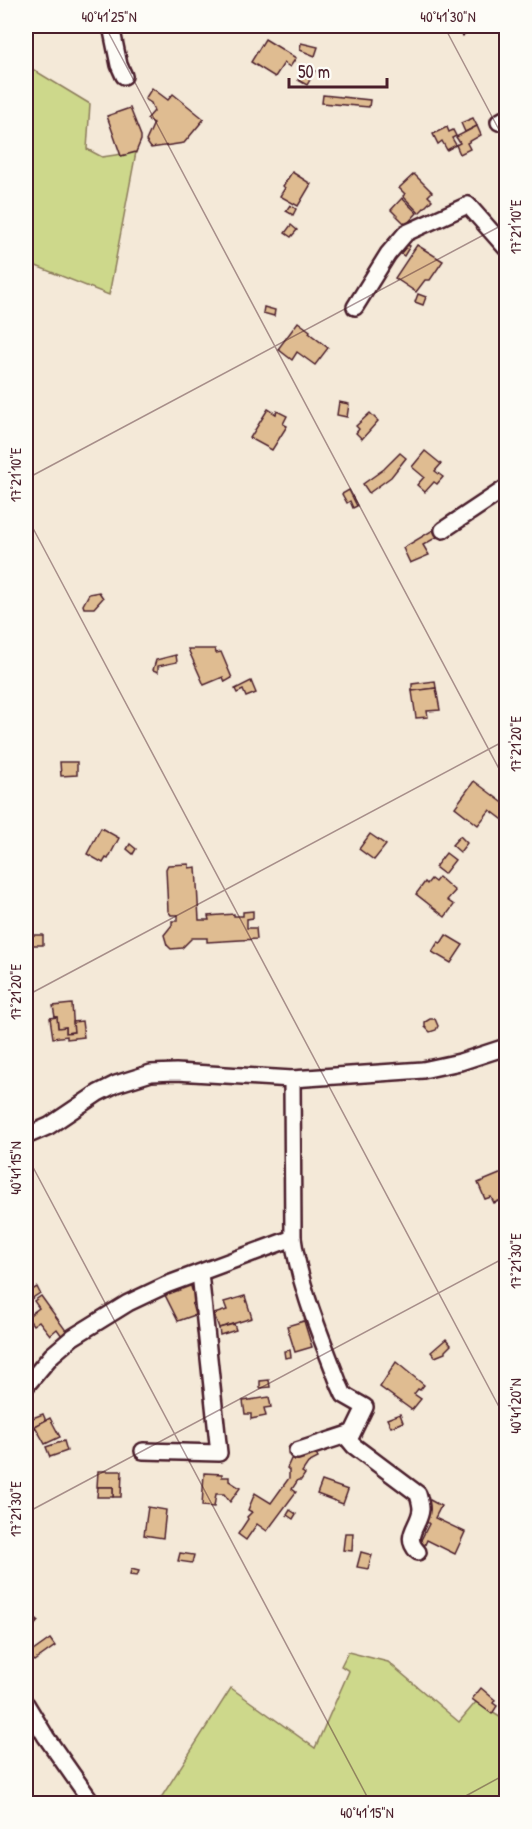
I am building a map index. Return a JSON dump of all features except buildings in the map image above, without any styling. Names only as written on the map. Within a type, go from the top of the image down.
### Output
[{"type":"street","points":[[111,26],[119,65],[124,76]]},
{"type":"street","points":[[355,308],[388,254],[406,233],[468,205],[507,248]]},
{"type":"street","points":[[443,530],[507,488]]},
{"type":"street","points":[[26,1136],[49,1126],[98,1093],[116,1084],[151,1073],[176,1072],[292,1079],[423,1070],[460,1062],[507,1047]]},
{"type":"street","points":[[292,1079],[293,1238],[297,1265],[308,1303],[344,1395],[365,1407],[349,1440],[418,1494],[421,1510],[411,1536],[412,1546],[418,1552]]},
{"type":"street","points":[[26,1386],[51,1355],[73,1337],[128,1304],[166,1286],[293,1238]]},
{"type":"street","points":[[143,1451],[219,1453],[200,1274]]},
{"type":"street","points":[[297,1451],[352,1433]]},
{"type":"street","points":[[26,1704],[46,1737],[93,1803]]},
{"type":"green space","points":[[26,67],[90,104],[87,149],[102,157],[136,152],[109,295],[26,262]]},
{"type":"green space","points":[[348,1652],[388,1662],[459,1722],[476,1702],[506,1721],[506,1803],[157,1804],[231,1688],[315,1748],[349,1671],[341,1666]]}]
